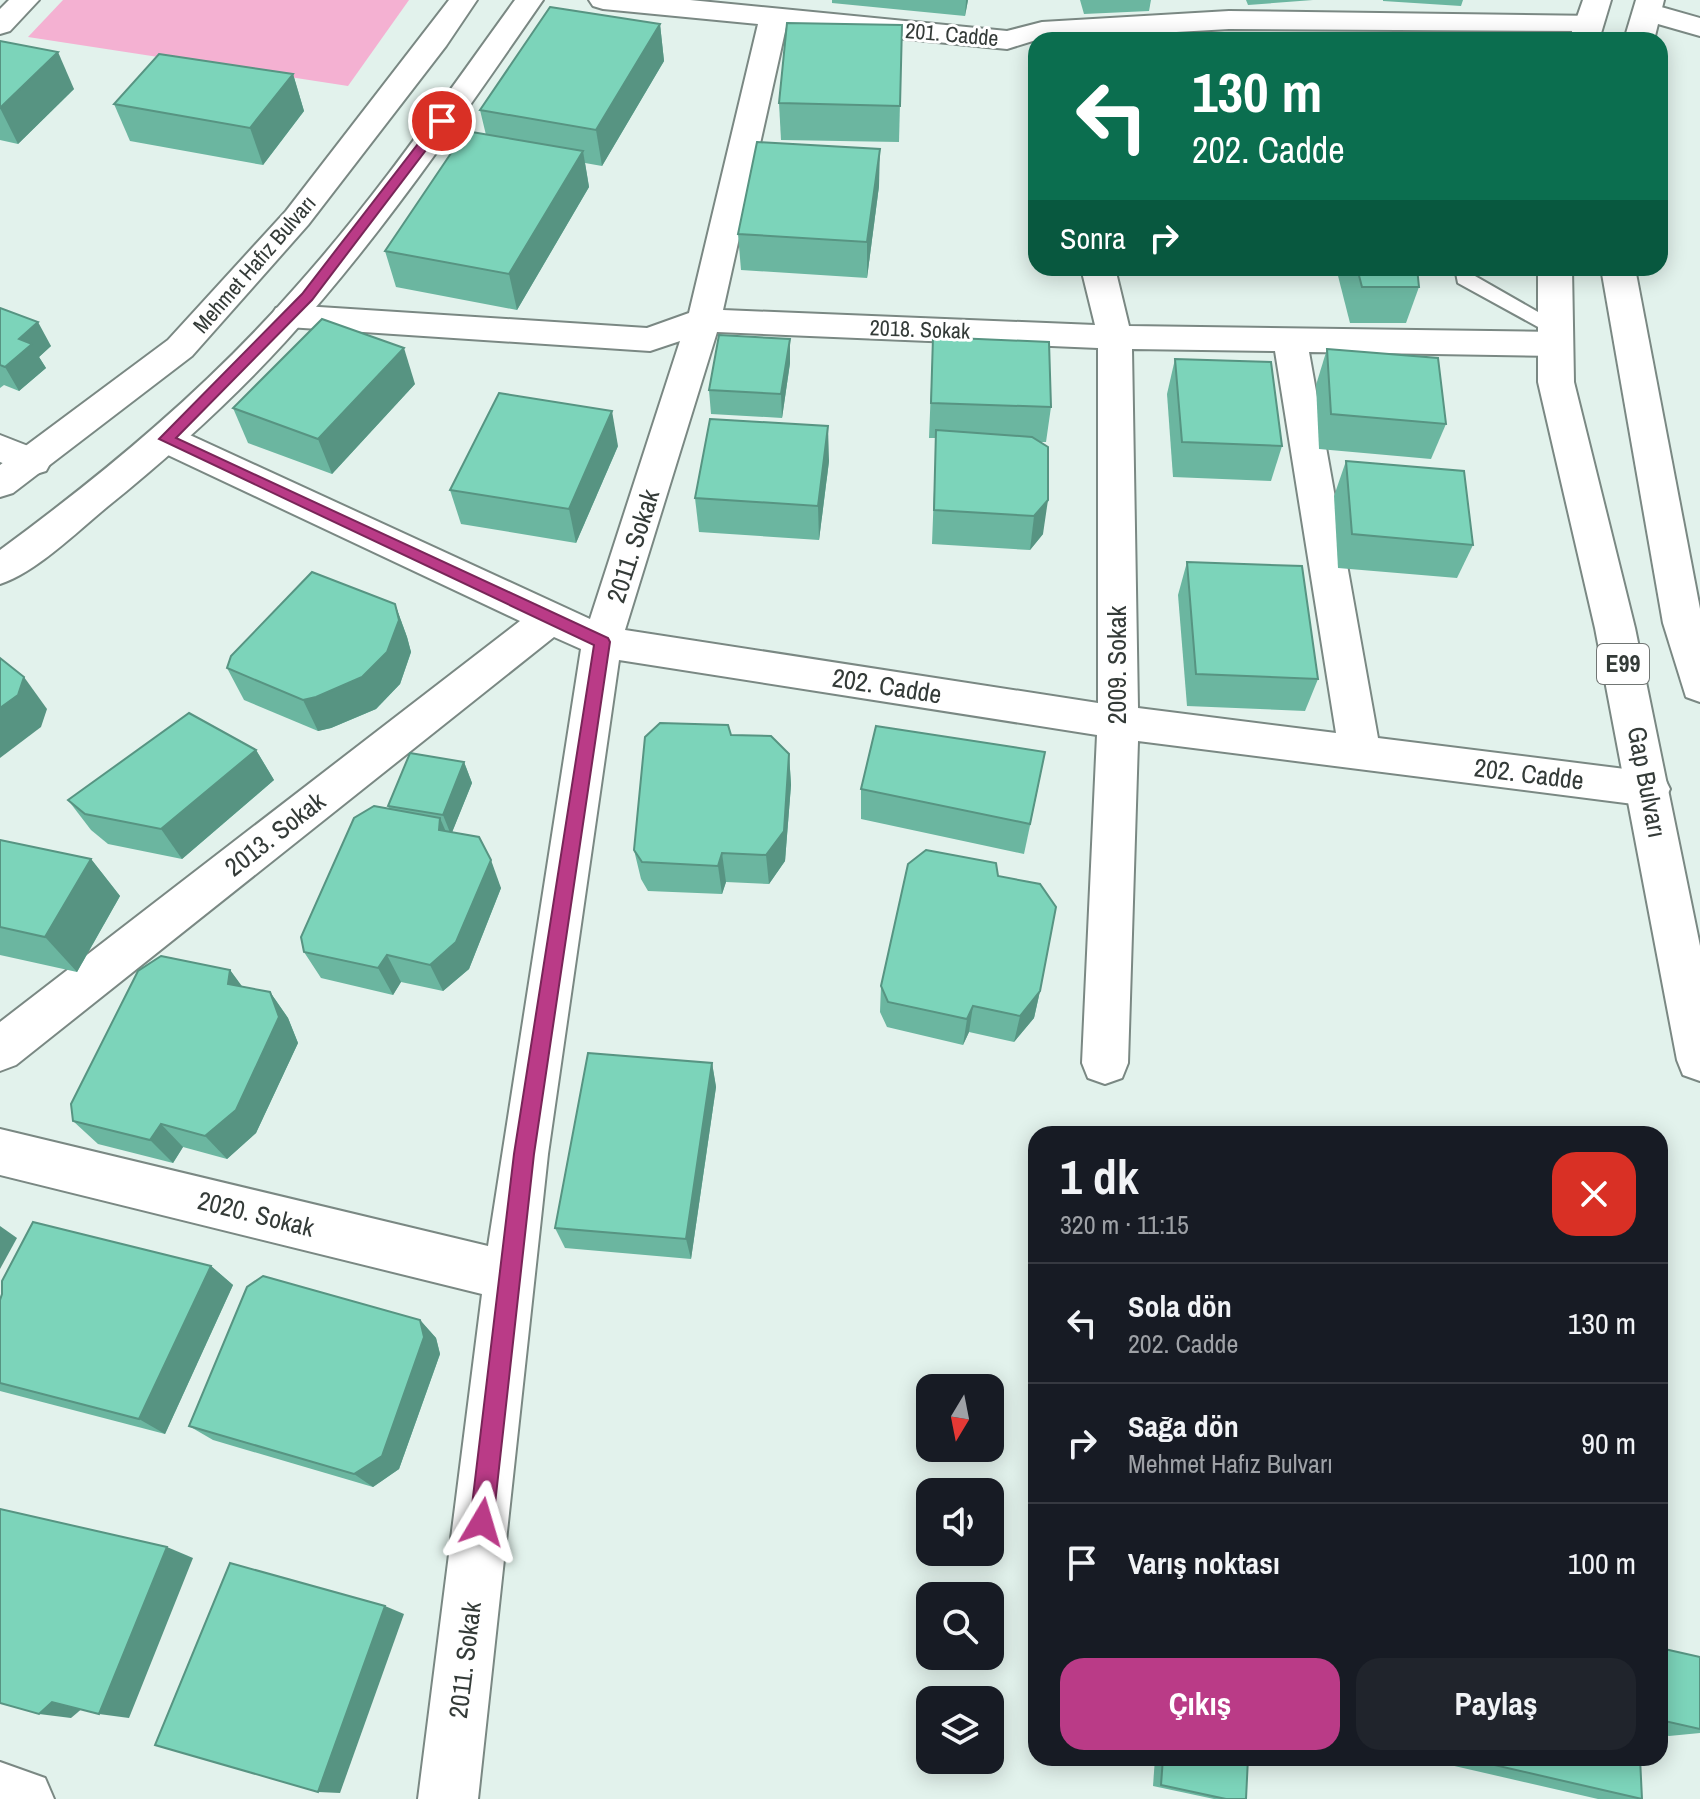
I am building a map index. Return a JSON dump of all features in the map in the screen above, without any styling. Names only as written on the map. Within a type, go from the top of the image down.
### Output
[{"type":"main road","points":[[0,25],[25,0]]},
{"type":"main road","name":"Mehmet Hafız Bulvarı","points":[[0,484],[180,348],[297,218],[436,40],[463,0]]},
{"type":"main road","points":[[0,570],[166,439],[288,316],[390,193],[529,0]]},
{"type":"main road","name":"201. Cadde","points":[[603,0],[1007,40],[1028,38]]},
{"type":"main road","points":[[1035,0],[1042,32]]},
{"type":"main road","points":[[1641,32],[1649,6],[1700,27]]},
{"type":"main road","name":"201. Cadde","points":[[1071,32],[1225,10],[1590,21]]},
{"type":"main road","name":"2011. Sokak","points":[[448,1799],[524,1154],[602,642],[704,320],[774,17]]},
{"type":"main road","name":"2009. Sokak","points":[[1100,276],[1115,337],[1118,722],[1105,1063]]},
{"type":"main road","name":"Gap Bulvarı","points":[[1555,276],[1556,382],[1649,789],[1700,1060]]},
{"type":"main road","name":"E99","points":[[1620,276],[1692,624],[1700,686]]},
{"type":"main road","name":"2018. Sokak","points":[[288,316],[650,340],[704,320],[1115,337],[1290,340],[1556,336]]},
{"type":"main road","points":[[1290,340],[1360,753]]},
{"type":"main road","name":"202. Cadde","points":[[166,439],[602,642],[1118,722],[1649,789]]},
{"type":"main road","points":[[0,448],[33,462]]},
{"type":"main road","name":"2013. Sokak","points":[[0,1050],[551,618]]},
{"type":"main road","name":"2020. Sokak","points":[[0,1152],[511,1276]]},
{"type":"main road","points":[[0,1792],[24,1799]]},
{"type":"lane","points":[[1465,276],[1465,279],[1556,336]]},
{"type":"shaded area","points":[[63,0],[409,0],[348,86],[28,37]]},
{"type":"building","points":[[550,7],[660,24],[596,130],[480,110]]},
{"type":"building","points":[[787,23],[902,25],[900,106],[779,103]]},
{"type":"building","points":[[0,41],[58,52],[0,108]]},
{"type":"building","points":[[159,54],[293,74],[250,128],[114,104]]},
{"type":"building","points":[[466,131],[583,151],[509,274],[385,251]]},
{"type":"building","points":[[757,142],[880,149],[867,242],[738,234]]},
{"type":"building","points":[[1359,276],[1418,276],[1419,287],[1362,287]]},
{"type":"building","points":[[0,308],[38,322],[19,339],[32,344],[5,367],[0,365]]},
{"type":"building","points":[[322,319],[404,348],[318,439],[233,408]]},
{"type":"building","points":[[719,335],[790,339],[781,394],[709,390]]},
{"type":"building","points":[[933,337],[1049,342],[1051,407],[931,403]]},
{"type":"building","points":[[1327,349],[1438,358],[1446,424],[1331,414]]},
{"type":"building","points":[[1175,359],[1271,362],[1282,446],[1182,442]]},
{"type":"building","points":[[499,393],[612,411],[569,509],[450,490]]},
{"type":"building","points":[[710,419],[828,426],[818,506],[695,498]]},
{"type":"building","points":[[936,430],[1032,437],[1048,447],[1048,500],[1034,516],[934,510]]},
{"type":"building","points":[[1346,461],[1464,471],[1473,545],[1352,534]]},
{"type":"building","points":[[1187,562],[1302,566],[1318,679],[1196,674]]},
{"type":"building","points":[[312,572],[395,604],[399,620],[387,652],[362,677],[303,700],[227,668],[231,656]]},
{"type":"building","points":[[0,658],[24,677],[18,695],[0,708]]},
{"type":"building","points":[[189,713],[256,750],[161,829],[85,814],[68,800]]},
{"type":"building","points":[[660,723],[728,725],[731,735],[771,736],[789,754],[784,831],[766,855],[722,853],[718,866],[642,862],[634,850],[645,737]]},
{"type":"building","points":[[876,726],[1045,752],[1030,824],[861,789]]},
{"type":"building","points":[[410,753],[464,762],[443,815],[388,806]]},
{"type":"building","points":[[374,806],[440,818],[439,830],[479,837],[491,860],[456,942],[430,965],[387,955],[378,968],[304,952],[301,937],[354,818]]},
{"type":"building","points":[[0,840],[91,859],[45,937],[0,927]]},
{"type":"building","points":[[926,850],[996,863],[998,876],[1040,884],[1056,907],[1040,991],[1020,1016],[973,1006],[967,1019],[888,1002],[881,986],[908,864]]},
{"type":"building","points":[[161,956],[230,970],[228,984],[270,992],[279,1017],[236,1110],[205,1136],[161,1124],[150,1140],[73,1121],[71,1104],[138,971]]},
{"type":"building","points":[[588,1053],[712,1063],[686,1239],[555,1228]]},
{"type":"building","points":[[33,1222],[211,1266],[139,1419],[0,1383],[2,1281]]},
{"type":"building","points":[[263,1276],[420,1320],[424,1337],[382,1456],[354,1474],[189,1426],[247,1287]]},
{"type":"building","points":[[0,1509],[167,1547],[99,1714],[52,1702],[39,1714],[0,1703]]},
{"type":"building","points":[[230,1563],[385,1606],[318,1792],[155,1745]]},
{"type":"building","points":[[1668,1650],[1700,1657],[1700,1729],[1668,1722]]},
{"type":"building","points":[[1162,1766],[1248,1766],[1246,1799],[1226,1799],[1161,1785]]},
{"type":"building","points":[[1499,1766],[1640,1766],[1642,1799]]},
{"type":"route","points":[[442,121],[390,193],[307,297],[166,439],[602,642],[524,1154],[482,1522]]}]
